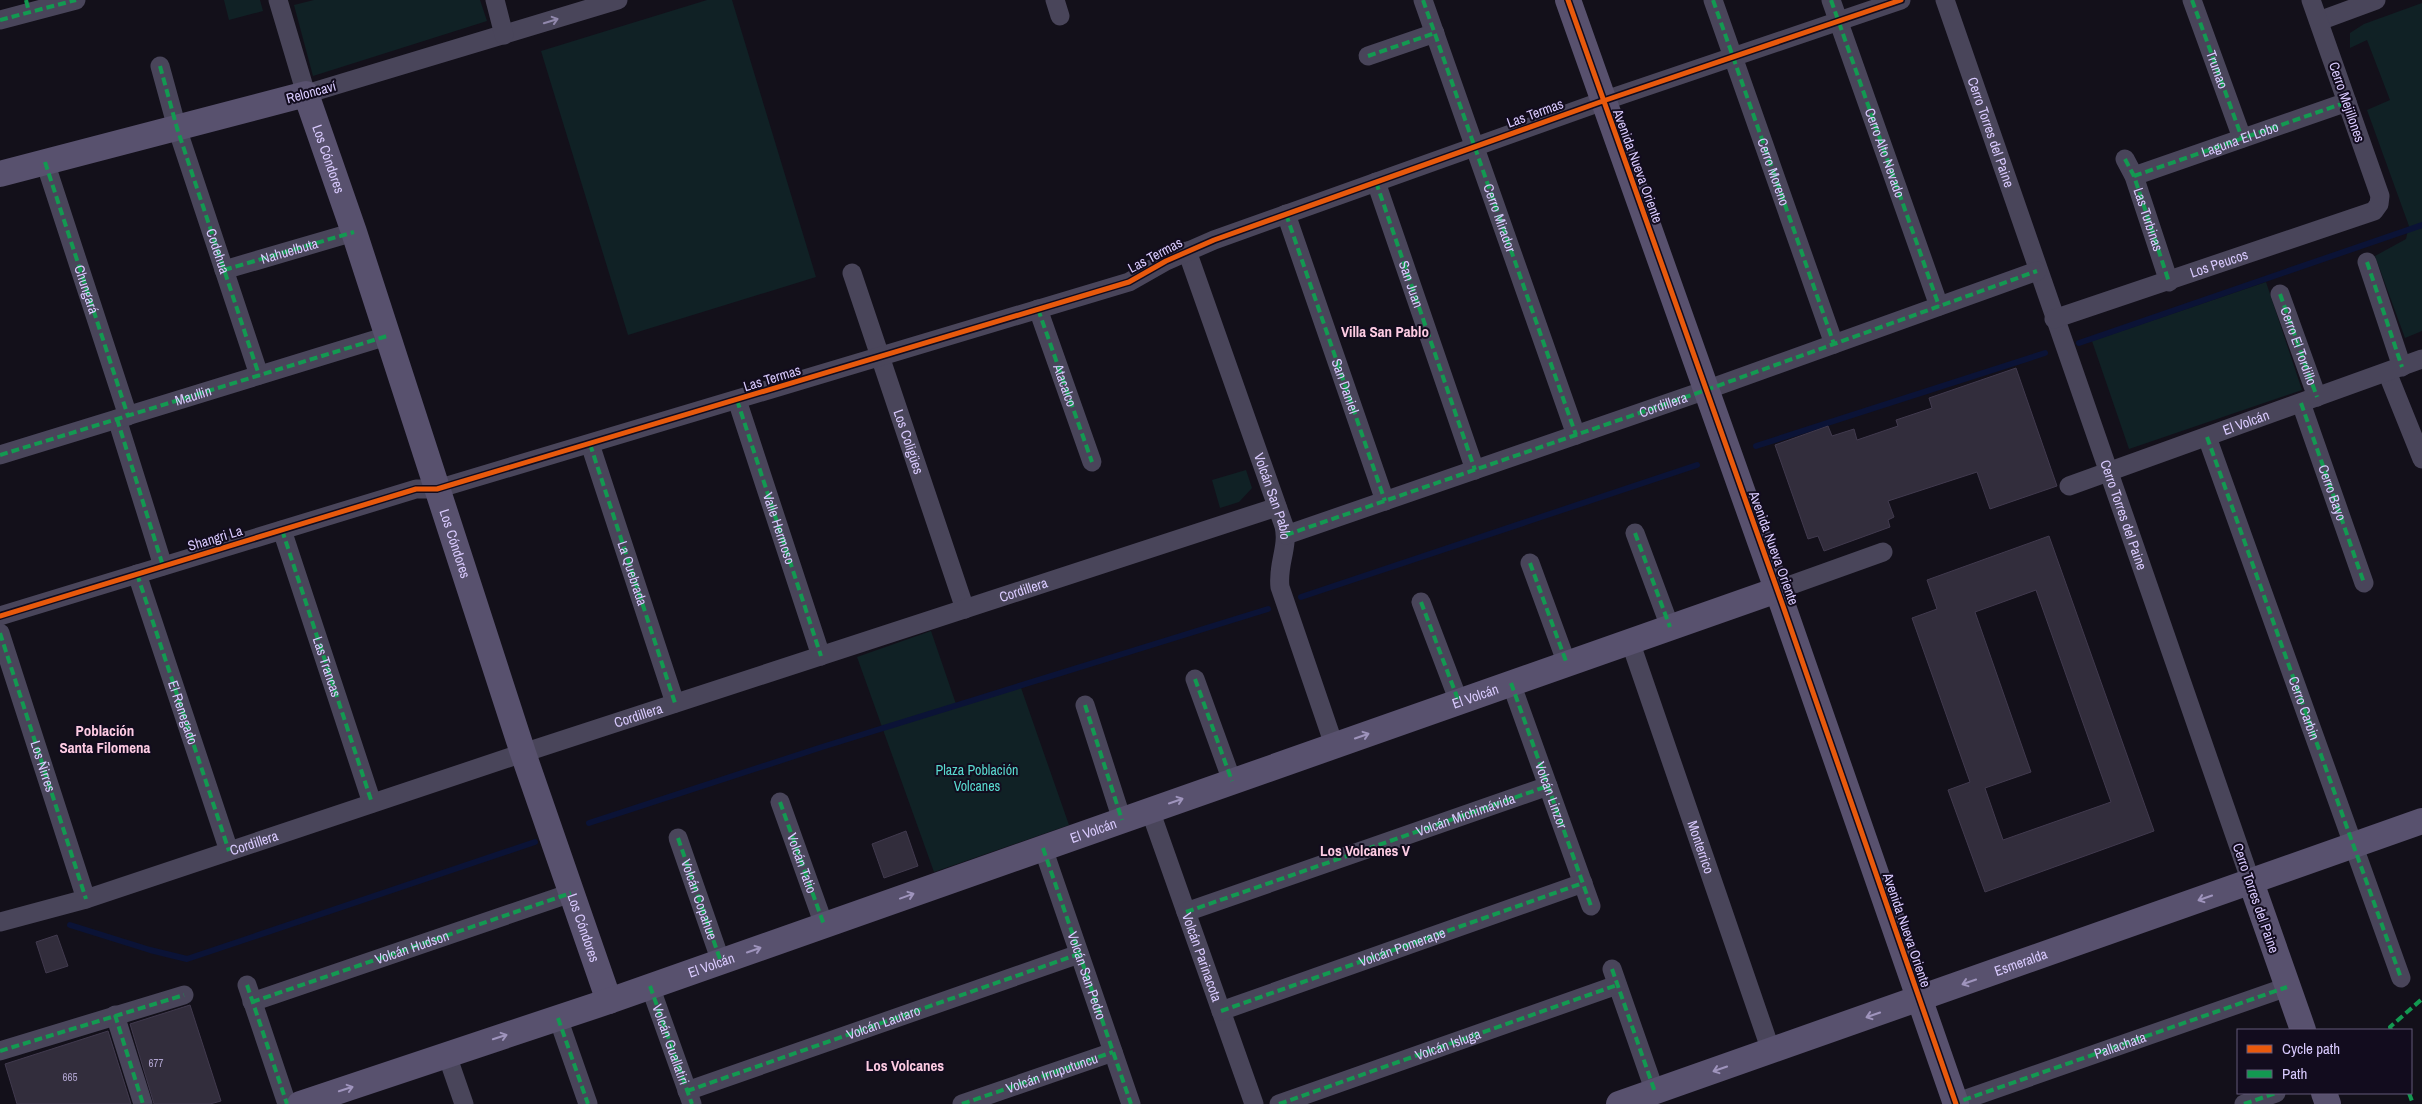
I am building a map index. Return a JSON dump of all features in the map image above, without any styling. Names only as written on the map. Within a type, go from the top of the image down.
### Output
[{"type":"street","points":[[0,20],[28,6],[76,0]]},
{"type":"street","name":"Los Cóndores","points":[[278,0],[306,94],[354,232],[523,753],[609,1001]]},
{"type":"street","points":[[495,0],[504,35]]},
{"type":"street","name":"Reloncaví","points":[[0,174],[306,94],[618,0]]},
{"type":"street","name":"Cerro Mirador","points":[[1423,0],[1576,435]]},
{"type":"street","name":"Avenida Nueva Oriente","points":[[1568,0],[1777,590],[1954,1104]]},
{"type":"street","name":"Cerro Moreno","points":[[1713,0],[1834,344]]},
{"type":"street","name":"Cerro Alto Nevado","points":[[1831,0],[1939,306]]},
{"type":"street","name":"Las Termas","points":[[437,489],[1136,279],[1187,251],[1286,214],[1603,101],[1901,0]]},
{"type":"street","name":"Cerro Torres del Paine","points":[[1945,0],[2302,1029]]},
{"type":"street","name":"Trumao","points":[[2192,0],[2242,138]]},
{"type":"street","name":"Cerro Mejillones","points":[[2311,0],[2380,196],[2379,204]]},
{"type":"street","points":[[2319,21],[2376,0]]},
{"type":"street","points":[[1368,56],[1435,33]]},
{"type":"street","name":"Codehua","points":[[160,66],[178,128],[259,375]]},
{"type":"street","name":"Laguna El Lobo","points":[[2134,176],[2347,102]]},
{"type":"street","name":"Las Turbinas","points":[[2125,159],[2134,176],[2169,282]]},
{"type":"street","name":"Chungará","points":[[45,162],[123,417],[163,566]]},
{"type":"street","name":"San Juan","points":[[1376,182],[1475,470]]},
{"type":"street","name":"Los Peucos","points":[[2054,319],[2169,282],[2374,211],[2379,204]]},
{"type":"street","name":"San Daniel","points":[[1286,214],[1385,501]]},
{"type":"street","name":"Nahuelbuta","points":[[224,270],[354,232]]},
{"type":"street","name":"Volcán San Pablo","points":[[1187,251],[1286,535],[1286,550],[1280,571],[1280,587],[1334,745]]},
{"type":"street","points":[[2366,262],[2394,369],[2422,459]]},
{"type":"street","name":"Cordillera","points":[[1286,535],[1706,390],[2038,270]]},
{"type":"street","name":"Los Coligües","points":[[852,273],[966,609]]},
{"type":"street","name":"Cerro El Tordillo","points":[[2280,294],[2309,400]]},
{"type":"street","name":"Atacalco","points":[[1038,309],[1092,462]]},
{"type":"street","name":"Maullin","points":[[0,455],[387,336]]},
{"type":"street","name":"El Volcán","points":[[2069,486],[2107,470],[2207,437],[2422,359]]},
{"type":"street","name":"Valle Hermoso","points":[[737,400],[821,656]]},
{"type":"street","name":"Cerro Bayo","points":[[2309,400],[2364,583]]},
{"type":"street","name":"Cerro Carbin","points":[[2207,437],[2400,978]]},
{"type":"street","name":"La Quebrada","points":[[590,444],[675,703]]},
{"type":"street","name":"Shangri La","points":[[0,616],[416,489],[437,489]]},
{"type":"street","name":"Cordillera","points":[[0,922],[86,899],[523,753],[1277,507]]},
{"type":"street","name":"Las Trancas","points":[[282,530],[372,803]]},
{"type":"street","points":[[1635,533],[1670,627]]},
{"type":"street","name":"El Volcán","points":[[300,1104],[721,962],[1883,552]]},
{"type":"street","points":[[1530,563],[1567,664]]},
{"type":"street","name":"El Renegado","points":[[137,574],[229,851]]},
{"type":"street","points":[[1422,602],[1459,702]]},
{"type":"street","name":"Los Ñirres","points":[[0,633],[86,899]]},
{"type":"street","name":"Monterrico","points":[[1630,642],[1771,1051]]},
{"type":"street","points":[[1195,679],[1232,781]]},
{"type":"street","name":"Volcán Linzor","points":[[1511,684],[1591,906]]},
{"type":"street","points":[[1085,705],[1122,820]]},
{"type":"street","name":"Volcán Michimávida","points":[[1186,912],[1548,786]]},
{"type":"street","name":"Volcán Tatio","points":[[780,802],[824,925]]},
{"type":"street","name":"Volcán Parinacota","points":[[1150,810],[1254,1104]]},
{"type":"street","name":"Esmeralda","points":[[1619,1104],[1655,1092],[1683,1093],[1771,1051],[2422,821]]},
{"type":"street","name":"Volcán Copahue","points":[[678,838],[721,962]]},
{"type":"street","name":"Volcán San Pedro","points":[[1043,848],[1131,1104]]},
{"type":"street","name":"Volcán Pomerape","points":[[1221,1011],[1583,884]]},
{"type":"street","name":"Volcán Hudson","points":[[287,1104],[249,993],[571,893]]},
{"type":"street","name":"Volcán Lautaro","points":[[690,1098],[1079,954]]},
{"type":"street","name":"Volcán Isluga","points":[[1279,1104],[1615,977],[1655,1092]]},
{"type":"street","name":"Volcán Guallatiri","points":[[650,986],[690,1098]]},
{"type":"street","name":"Pallachata","points":[[1954,1104],[2288,987]]},
{"type":"street","points":[[0,1051],[184,995]]},
{"type":"street","points":[[115,1016],[143,1104]]},
{"type":"street","points":[[558,1018],[588,1104]]},
{"type":"street","name":"Volcán Irruputuncu","points":[[962,1104],[1113,1052]]},
{"type":"street","points":[[447,1055],[464,1104]]},
{"type":"street","points":[[2244,1104],[2273,1094]]},
{"type":"green space","points":[[224,0],[260,0],[263,11],[229,20]]},
{"type":"green space","points":[[314,0],[480,0],[487,21],[313,76],[294,5]]},
{"type":"green space","points":[[707,0],[732,0],[816,277],[628,335],[541,51]]},
{"type":"green space","points":[[2422,3],[2422,331],[2405,338],[2375,256],[2406,239],[2409,226],[2367,110],[2390,100],[2367,40],[2350,48],[2350,33],[2364,24]]},
{"type":"green space","points":[[2266,282],[2302,390],[2129,449],[2092,341]]},
{"type":"green space","points":[[1246,470],[1252,488],[1239,502],[1220,508],[1212,480]]},
{"type":"green space","name":"Plaza Población Volcanes","points":[[931,631],[957,707],[1020,685],[1069,825],[934,872],[857,657]]},
{"type":"building","points":[[2016,368],[2057,486],[1990,509],[1977,472],[1888,501],[1894,517],[1888,520],[1890,527],[1824,551],[1818,536],[1808,539],[1775,445],[1828,426],[1832,436],[1854,429],[1857,440],[1898,426],[1896,420],[1932,408],[1929,398]]},
{"type":"building","points":[[2049,536],[2154,831],[1985,892],[1948,790],[1970,782],[1912,618],[1937,609],[1927,580]],"holes":[[[2036,590],[2111,802],[2003,840],[1985,788],[2031,772],[1975,612]]]},
{"type":"building","points":[[906,831],[918,866],[884,878],[872,844]]},
{"type":"building","points":[[57,935],[68,966],[46,973],[36,942]]},
{"type":"building","points":[[190,1005],[221,1101],[210,1104],[154,1104],[130,1024]]},
{"type":"building","points":[[108,1031],[131,1104],[17,1104],[5,1064]]},
{"type":"waterway","points":[[2079,343],[2422,225]]},
{"type":"waterway","points":[[1756,446],[2045,353]]},
{"type":"waterway","points":[[1301,597],[1697,465]]},
{"type":"waterway","points":[[589,823],[822,747],[1268,609]]},
{"type":"waterway","points":[[70,925],[150,950],[187,959],[535,842]]},
{"type":"marked path","points":[[26,0],[29,12]]},
{"type":"marked path","points":[[0,20],[76,0]]},
{"type":"marked path","points":[[1423,0],[1576,435]]},
{"type":"marked path","points":[[1713,0],[1834,344]]},
{"type":"marked path","points":[[1831,0],[1939,306]]},
{"type":"marked path","points":[[2192,0],[2242,138]]},
{"type":"marked path","points":[[1368,56],[1435,33]]},
{"type":"marked path","points":[[160,66],[177,128],[259,375]]},
{"type":"marked path","points":[[2134,176],[2347,102]]},
{"type":"marked path","points":[[2125,159],[2134,176],[2169,282]]},
{"type":"marked path","points":[[45,162],[128,416]]},
{"type":"marked path","points":[[1376,182],[1475,470]]},
{"type":"marked path","points":[[1286,214],[1385,501]]},
{"type":"marked path","points":[[224,270],[354,232]]},
{"type":"marked path","points":[[2367,262],[2402,367]]},
{"type":"marked path","points":[[1286,535],[1706,390],[2037,271]]},
{"type":"marked path","points":[[2280,294],[2317,397]]},
{"type":"marked path","points":[[1038,309],[1092,462]]},
{"type":"marked path","points":[[0,455],[387,336]]},
{"type":"marked path","points":[[737,400],[821,656]]},
{"type":"marked path","points":[[2301,403],[2364,583]]},
{"type":"marked path","points":[[117,419],[163,566]]},
{"type":"marked path","points":[[2207,437],[2401,978]]},
{"type":"marked path","points":[[590,444],[675,703]]},
{"type":"marked path","points":[[282,530],[372,803]]},
{"type":"marked path","points":[[1635,533],[1670,627]]},
{"type":"marked path","points":[[1530,563],[1567,664]]},
{"type":"marked path","points":[[137,574],[229,851]]},
{"type":"marked path","points":[[1421,602],[1459,702]]},
{"type":"marked path","points":[[0,633],[86,899]]},
{"type":"marked path","points":[[1195,679],[1232,781]]},
{"type":"marked path","points":[[1511,683],[1591,906]]},
{"type":"marked path","points":[[1085,705],[1122,820]]},
{"type":"marked path","points":[[1186,912],[1548,786]]},
{"type":"marked path","points":[[780,802],[824,925]]},
{"type":"marked path","points":[[678,838],[721,962]]},
{"type":"marked path","points":[[1043,848],[1131,1104]]},
{"type":"marked path","points":[[1221,1011],[1583,883]]},
{"type":"marked path","points":[[252,1002],[571,893]]},
{"type":"marked path","points":[[687,1091],[1079,954]]},
{"type":"marked path","points":[[1612,969],[1655,1092]]},
{"type":"marked path","points":[[247,985],[287,1104]]},
{"type":"marked path","points":[[1279,1104],[1617,985]]},
{"type":"marked path","points":[[650,986],[692,1104]]},
{"type":"marked path","points":[[1952,1104],[2287,987]]},
{"type":"marked path","points":[[0,1051],[184,995]]},
{"type":"marked path","points":[[2391,1029],[2390,1027],[2422,999]]},
{"type":"marked path","points":[[115,1015],[143,1104]]},
{"type":"marked path","points":[[558,1018],[588,1104]]},
{"type":"marked path","points":[[962,1104],[1113,1052]]},
{"type":"marked path","points":[[2244,1104],[2273,1094]]},
{"type":"marked path","points":[[2409,1094],[2413,1104]]},
{"type":"cycle path","points":[[1568,0],[1783,606],[1956,1104]]},
{"type":"cycle path","points":[[0,616],[416,489],[437,489],[1129,282],[1166,261],[1214,240],[1603,101],[1901,0]]},
{"type":"district","name":"Villa San Pablo","points":[[1385,331]]},
{"type":"district","name":"Población Santa Filomena","points":[[105,738]]},
{"type":"district","name":"Los Volcanes V","points":[[1365,850]]},
{"type":"district","name":"Los Volcanes","points":[[905,1065]]}]
